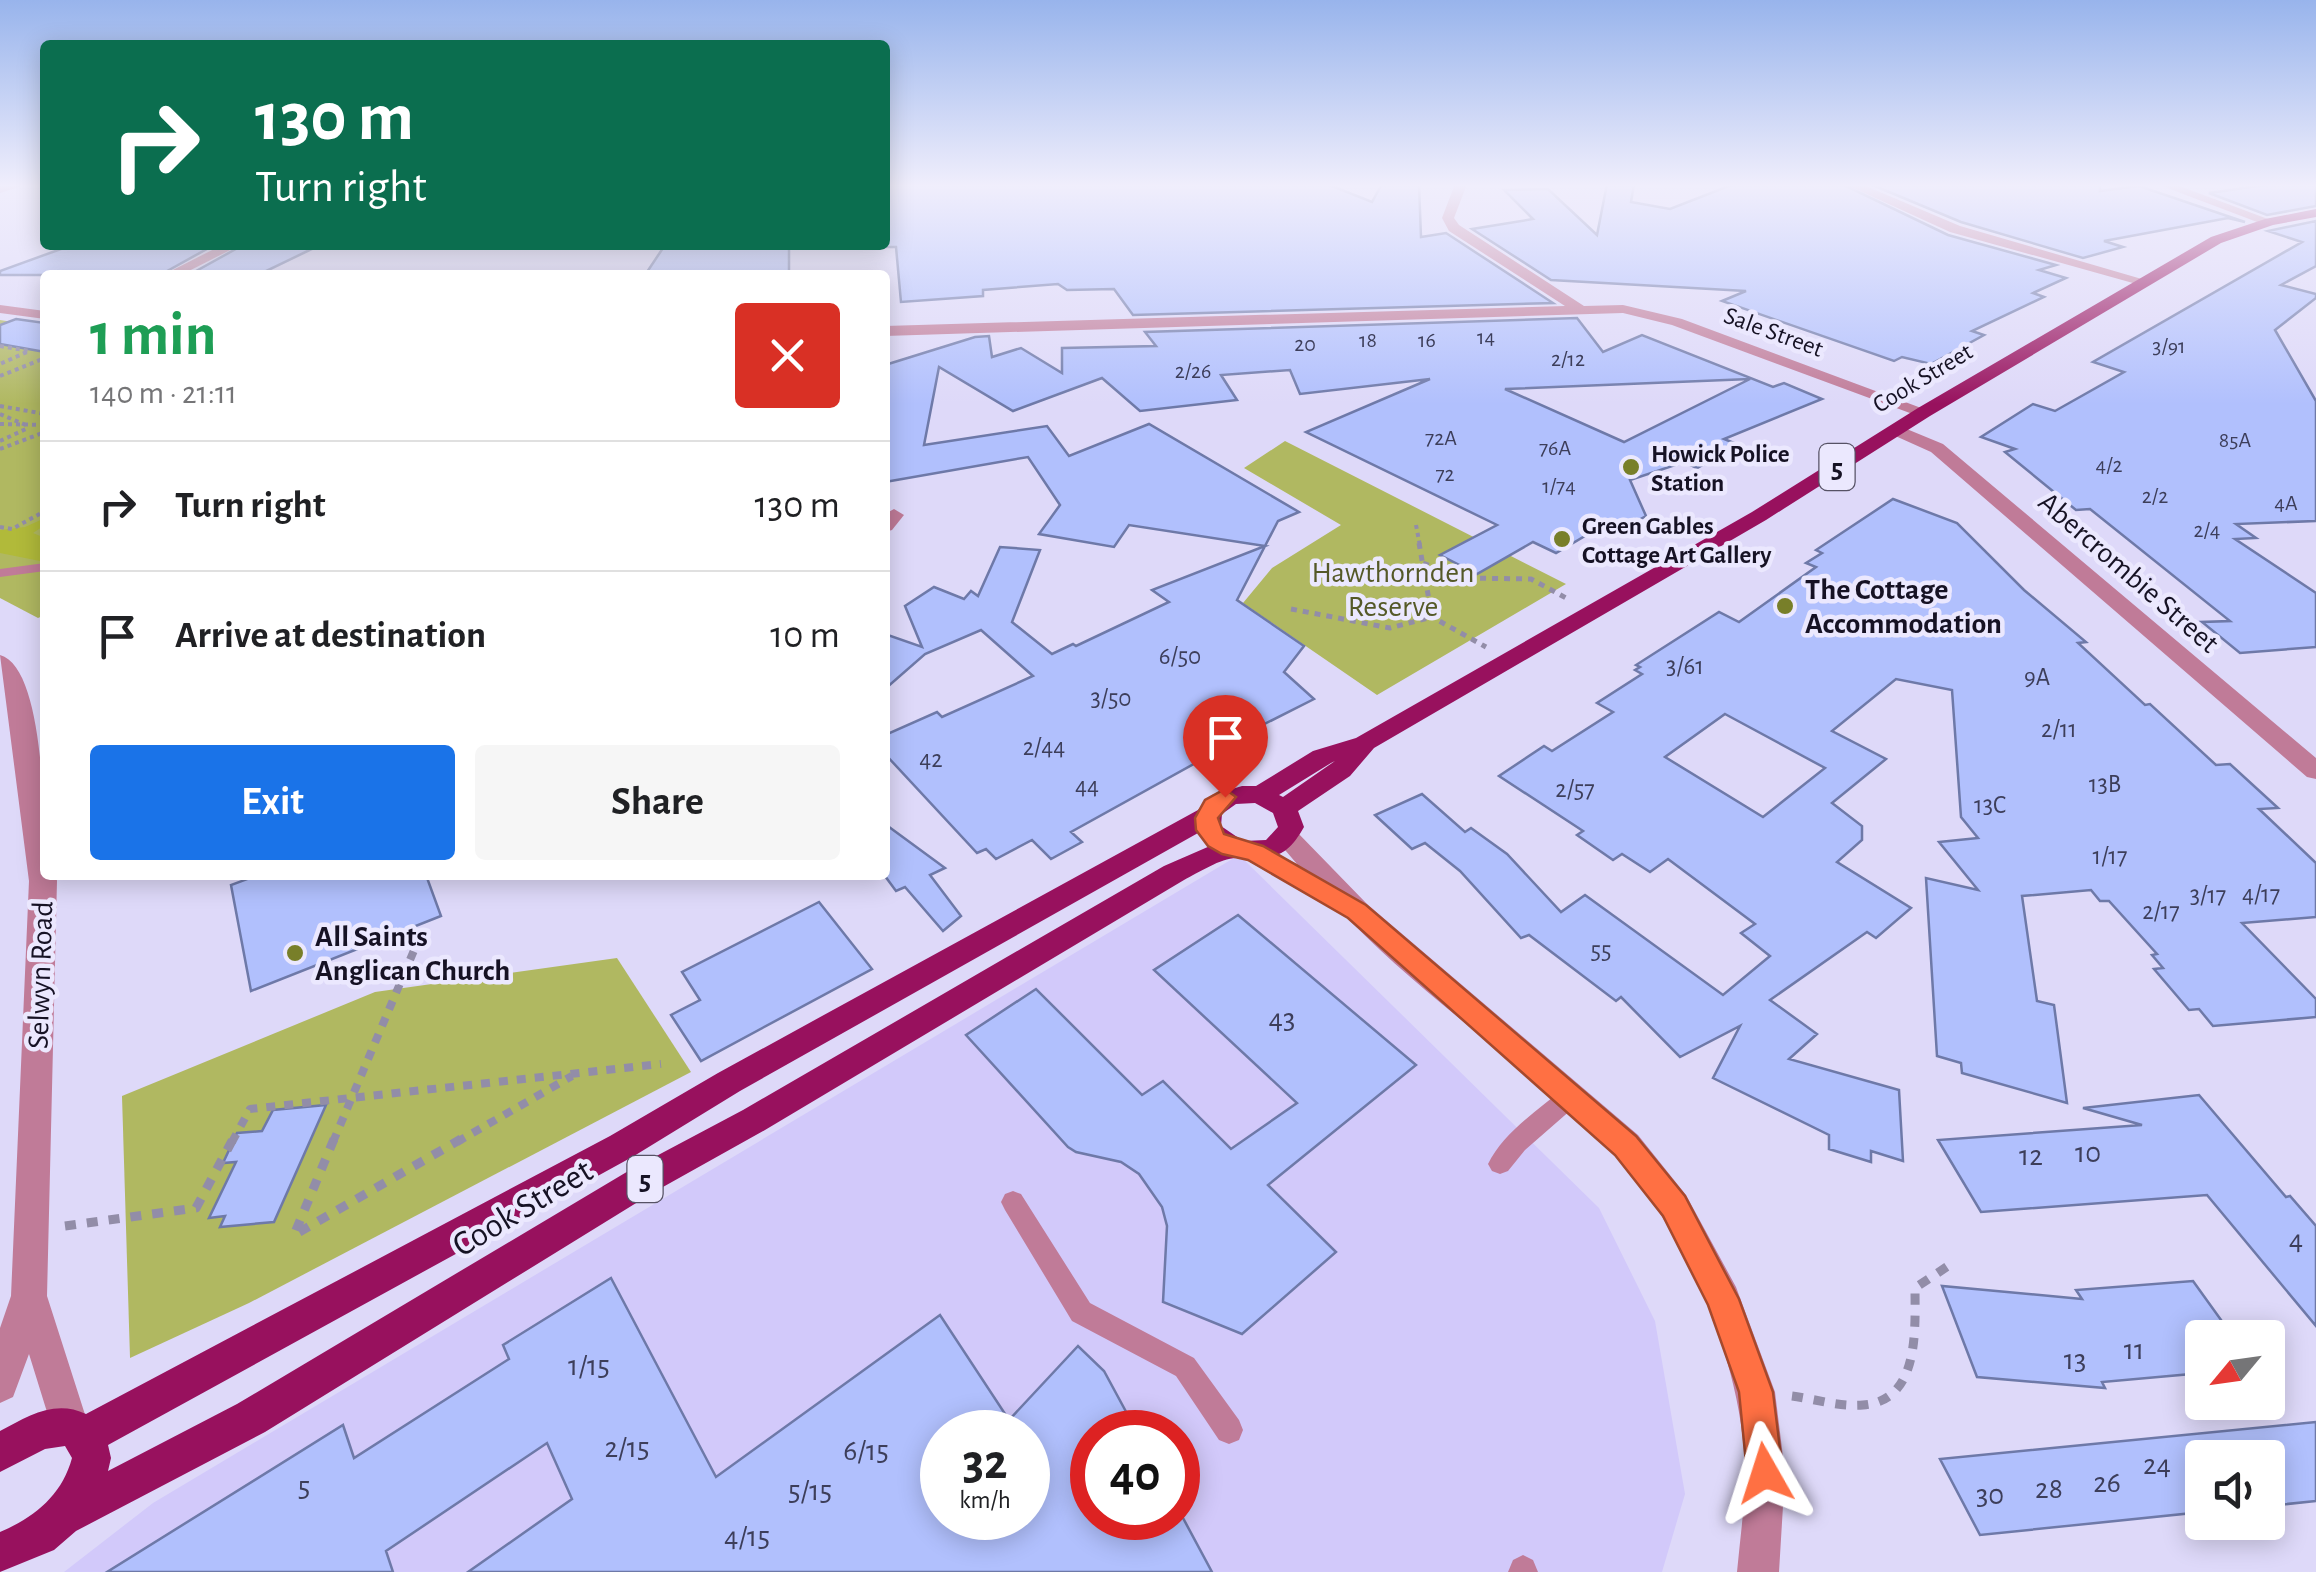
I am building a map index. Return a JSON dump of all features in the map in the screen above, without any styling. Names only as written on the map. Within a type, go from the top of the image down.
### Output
[{"type":"main road","name":"Cook Street","points":[[1260,795],[1322,756],[1365,742],[1592,612],[2187,257]]},
{"type":"main road","name":"Cook Street","points":[[1284,808],[1341,770],[1365,742]]},
{"type":"main road","points":[[1260,795],[1284,808],[1290,817],[1287,836]]},
{"type":"main road","name":"5","points":[[1206,818],[1225,797],[1260,795]]},
{"type":"main road","name":"Cook Street","points":[[78,1431],[622,1146],[746,1072],[1206,818]]},
{"type":"main road","points":[[1206,818],[1208,830],[1216,840],[1242,850]]},
{"type":"main road","name":"5","points":[[1242,850],[1279,844],[1287,836]]},
{"type":"main road","name":"Cook Street","points":[[63,1516],[251,1418],[642,1181],[754,1120],[1174,874],[1242,850]]},
{"type":"main road","name":"5","points":[[0,1452],[36,1432],[78,1431],[94,1446],[89,1479],[63,1516],[10,1552]]},
{"type":"street","points":[[180,270],[207,257]]},
{"type":"street","points":[[1500,257],[1578,308]]},
{"type":"street","points":[[2056,257],[2145,282]]},
{"type":"street","points":[[0,309],[40,314]]},
{"type":"street","name":"Sale Street","points":[[890,331],[1623,309],[1676,322],[1924,412]]},
{"type":"street","name":"Abercrombie Street","points":[[1897,430],[1938,448],[2316,771]]},
{"type":"street","name":"Selwyn Road","points":[[0,662],[9,672],[18,696],[40,817]]},
{"type":"street","points":[[1287,836],[1357,911],[1626,1145],[1674,1206],[1722,1299],[1756,1392],[1765,1473],[1758,1572]]},
{"type":"street","points":[[1242,850],[1357,911]]},
{"type":"street","name":"Selwyn Road","points":[[0,1384],[30,1231],[51,880]]},
{"type":"street","name":"Selwyn Road","points":[[14,1303],[78,1431]]},
{"type":"lane","points":[[0,573],[40,568]]},
{"type":"lane","points":[[1500,1164],[1572,1095]]},
{"type":"lane","points":[[1013,1202],[1081,1312],[1184,1366],[1229,1430]]},
{"type":"path","points":[[0,346],[30,352],[0,364]]},
{"type":"path","points":[[0,376],[40,360]]},
{"type":"path","points":[[0,406],[40,413]]},
{"type":"path","points":[[29,412],[29,417],[40,424]]},
{"type":"path","points":[[0,414],[29,427]]},
{"type":"path","points":[[0,424],[40,427]]},
{"type":"path","points":[[12,439],[29,427]]},
{"type":"path","points":[[0,445],[40,429]]},
{"type":"path","points":[[0,526],[12,529],[40,514]]},
{"type":"path","points":[[1416,526],[1432,617]]},
{"type":"path","points":[[1422,563],[1460,578],[1530,579],[1592,612]]},
{"type":"path","points":[[1290,609],[1390,628],[1432,617],[1509,660]]},
{"type":"path","points":[[415,948],[294,1235],[578,1073]]},
{"type":"path","points":[[30,1231],[196,1208],[250,1109],[661,1064]]},
{"type":"path","points":[[1756,1392],[1870,1405],[1898,1389],[1914,1359],[1916,1288],[1951,1264]]},
{"type":"shaded area","points":[[1239,855],[1599,1208],[1655,1321],[1685,1494],[1662,1572],[64,1572],[153,1503]]},
{"type":"green space","points":[[0,320],[40,326],[40,617],[0,598]]},
{"type":"green space","name":"Hawthornden Reserve","points":[[1285,441],[1566,584],[1377,695],[1243,603],[1272,568],[1341,525],[1244,468]]},
{"type":"green space","points":[[40,520],[40,528],[33,533],[40,536],[40,561],[0,553],[0,530],[25,527]]},
{"type":"green space","points":[[617,958],[691,1072],[249,1303],[130,1358],[122,1096],[375,992]]},
{"type":"building","points":[[38,257],[192,257],[169,270],[40,270],[40,275],[0,275],[0,271]]},
{"type":"building","points":[[221,257],[294,257],[268,270],[198,270]]},
{"type":"building","points":[[657,257],[789,257],[789,270],[648,270]]},
{"type":"building","points":[[897,257],[1483,257],[1553,303],[1133,315],[1114,289],[1067,290],[1058,284],[983,290],[983,296],[901,302]]},
{"type":"building","points":[[1516,257],[2028,257],[2056,265],[2039,270],[2066,278],[2033,293],[2044,297],[1972,331],[1984,335],[1931,364],[1902,357],[1894,361],[1722,301],[1746,291],[1551,280]]},
{"type":"building","points":[[2275,257],[2316,257],[2316,266],[2281,285],[2316,294],[2316,298],[2275,330],[2316,401],[2316,521],[2236,524],[2256,538],[2235,539],[2316,593],[2316,647],[2240,653],[2202,622],[2230,621],[2090,509],[2076,510],[2005,452],[2015,449],[1981,437],[2033,404],[2055,411],[2124,372],[2093,362]]},
{"type":"building","points":[[1577,318],[1603,352],[1642,335],[1773,387],[1784,383],[1822,399],[1724,439],[1739,445],[1697,468],[1684,462],[1630,480],[1646,516],[1615,533],[1602,526],[1556,553],[1533,542],[1477,574],[1440,555],[1497,525],[1306,432],[1430,379],[1300,394],[1290,370],[1221,375],[1237,400],[1140,411],[1102,378],[1013,411],[939,367],[924,445],[1047,426],[1069,456],[1149,424],[1299,512],[1278,521],[1237,600],[1304,646],[1284,672],[1314,699],[1217,748],[1071,832],[1082,842],[1051,859],[1032,840],[996,859],[986,849],[977,853],[890,759],[890,733],[937,712],[942,717],[1033,676],[981,630],[925,654],[890,685],[890,636],[922,647],[905,606],[934,587],[964,599],[971,591],[978,596],[1000,547],[1040,550],[1012,622],[1052,654],[1169,602],[1152,590],[1265,546],[1129,525],[1114,547],[1039,534],[1060,505],[1028,457],[890,481],[890,363],[989,336],[992,357],[1021,348],[1062,373],[1062,348],[1156,346],[1145,332]],"holes":[[[1750,379],[1624,442],[1505,389]]]},
{"type":"building","points":[[16,319],[40,322],[40,351],[0,344],[0,325]]},
{"type":"building","points":[[1893,499],[1957,523],[2024,590],[2086,642],[2078,643],[2145,705],[2150,704],[2216,765],[2230,764],[2278,808],[2259,809],[2316,863],[2316,917],[2242,923],[2316,999],[2316,1017],[2213,1026],[2199,1009],[2189,1010],[2154,969],[2163,968],[2152,955],[2157,954],[2109,901],[2100,901],[2091,890],[2022,896],[2037,1001],[2054,1005],[2067,1103],[1962,1073],[1961,1063],[1937,1056],[1926,878],[1978,890],[1939,842],[1978,838],[1961,817],[1952,690],[1896,679],[1832,731],[1886,759],[1832,803],[1862,826],[1862,840],[1837,862],[1911,908],[1876,938],[1867,932],[1770,1000],[1817,1034],[1789,1059],[1899,1090],[1903,1161],[1871,1151],[1871,1162],[1829,1149],[1829,1135],[1713,1078],[1740,1026],[1680,1057],[1621,997],[1616,1001],[1529,935],[1521,938],[1460,871],[1425,843],[1412,849],[1375,815],[1422,794],[1465,832],[1471,828],[1507,854],[1561,912],[1585,895],[1723,995],[1770,956],[1741,933],[1755,924],[1668,859],[1650,872],[1622,854],[1613,860],[1577,835],[1583,831],[1499,776],[1544,746],[1552,751],[1613,712],[1597,703],[1642,674],[1635,670],[1640,667],[1636,665],[1719,612],[1739,622],[1816,567],[1806,563],[1822,553],[1816,550]],"holes":[[[1725,714],[1825,768],[1763,817],[1665,757]]]},
{"type":"building","points":[[890,828],[945,868],[930,875],[961,916],[943,931],[905,887],[896,891],[888,880]]},
{"type":"building","name":"All Saints Anglican Church","points":[[244,880],[428,880],[441,916],[251,991],[231,885]]},
{"type":"building","points":[[819,902],[872,969],[701,1061],[671,1015],[700,1000],[682,972]]},
{"type":"building","points":[[1238,915],[1416,1065],[1268,1185],[1336,1252],[1242,1334],[1163,1302],[1167,1226],[1162,1207],[1139,1174],[1121,1162],[1068,1147],[966,1035],[1036,989],[1142,1095],[1163,1081],[1231,1149],[1297,1103],[1154,970]]},
{"type":"building","points":[[2199,1095],[2286,1197],[2290,1196],[2316,1226],[2316,1326],[2207,1195],[1981,1212],[1938,1140],[2142,1125],[2083,1108]]},
{"type":"building","points":[[326,1105],[274,1222],[220,1227],[225,1216],[209,1218],[236,1162],[223,1163],[237,1133],[262,1131],[273,1110]]},
{"type":"building","points":[[611,1278],[716,1477],[940,1315],[1002,1410],[920,1410],[920,1540],[1050,1540],[1050,1410],[1018,1410],[1078,1346],[1104,1371],[1125,1410],[1070,1410],[1070,1540],[1195,1540],[1212,1572],[468,1572],[572,1499],[547,1443],[386,1551],[393,1572],[107,1572],[343,1425],[354,1458],[509,1359],[503,1345]]},
{"type":"building","points":[[2193,1281],[2221,1320],[2185,1320],[2185,1375],[2102,1382],[2105,1388],[1977,1377],[1942,1286],[2082,1299],[2076,1290]]},
{"type":"building","points":[[2316,1422],[2316,1501],[2285,1504],[2285,1440],[2185,1440],[2185,1514],[1980,1535],[1940,1459]]},
{"type":"place","name":"Howick Police Station","points":[[1631,467]]},
{"type":"place","name":"Green Gables Cottage Art Gallery","points":[[1562,539]]},
{"type":"place","name":"The Cottage Accommodation","points":[[1785,606]]},
{"type":"place","name":"All Saints Anglican Church","points":[[295,953]]},
{"type":"route","points":[[1225,797],[1206,818],[1208,830],[1216,840],[1230,848],[1254,852],[1357,911],[1626,1145],[1674,1206],[1722,1299],[1756,1392],[1765,1473]]}]
